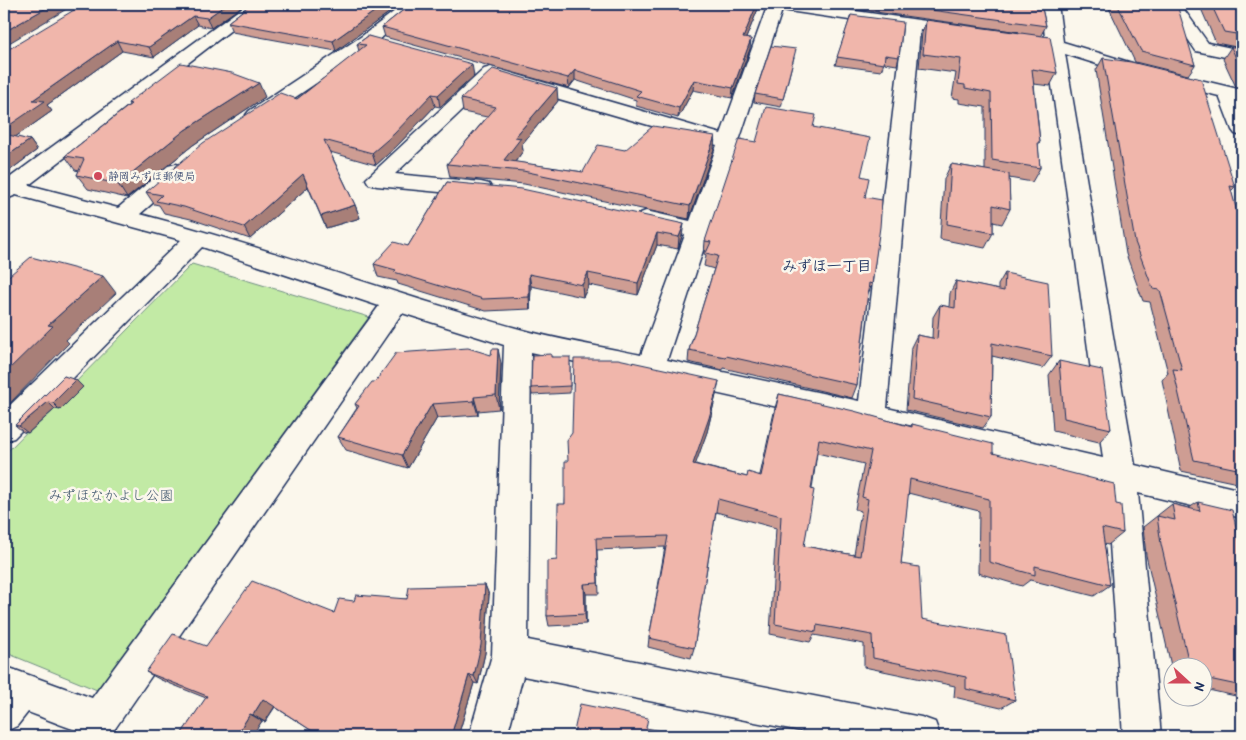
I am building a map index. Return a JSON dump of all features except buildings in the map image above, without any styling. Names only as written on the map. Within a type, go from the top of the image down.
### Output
[{"type":"street","points":[[6,188],[257,4]]},
{"type":"street","points":[[242,124],[377,43],[414,4]]},
{"type":"street","points":[[651,366],[774,4],[978,34]]},
{"type":"street","points":[[1050,4],[1122,474],[1142,736]]},
{"type":"street","points":[[1172,4],[1202,47],[1230,53]]},
{"type":"street","points":[[872,416],[912,24]]},
{"type":"street","points":[[1026,40],[1055,45],[1136,70],[1235,94],[1242,130]]},
{"type":"street","points":[[505,191],[377,179],[481,70],[728,142]]},
{"type":"street","points":[[122,217],[187,162]]},
{"type":"street","points":[[6,188],[198,237],[396,302],[518,339],[651,366],[872,416],[1242,504]]},
{"type":"street","points":[[630,215],[698,230]]},
{"type":"street","points":[[4,429],[198,237]]},
{"type":"street","points":[[10,696],[99,720],[396,302]]},
{"type":"street","points":[[488,736],[510,655],[518,339]]},
{"type":"street","points":[[510,655],[921,736]]},
{"type":"green space","name":"みずほなかよし公園","points":[[192,264],[369,317],[97,690],[4,652],[4,455]]},
{"type":"place","name":"静岡みずほ郵便局","points":[[98,176]]},
{"type":"district","name":"みずほ一丁目","points":[[827,265]]}]
